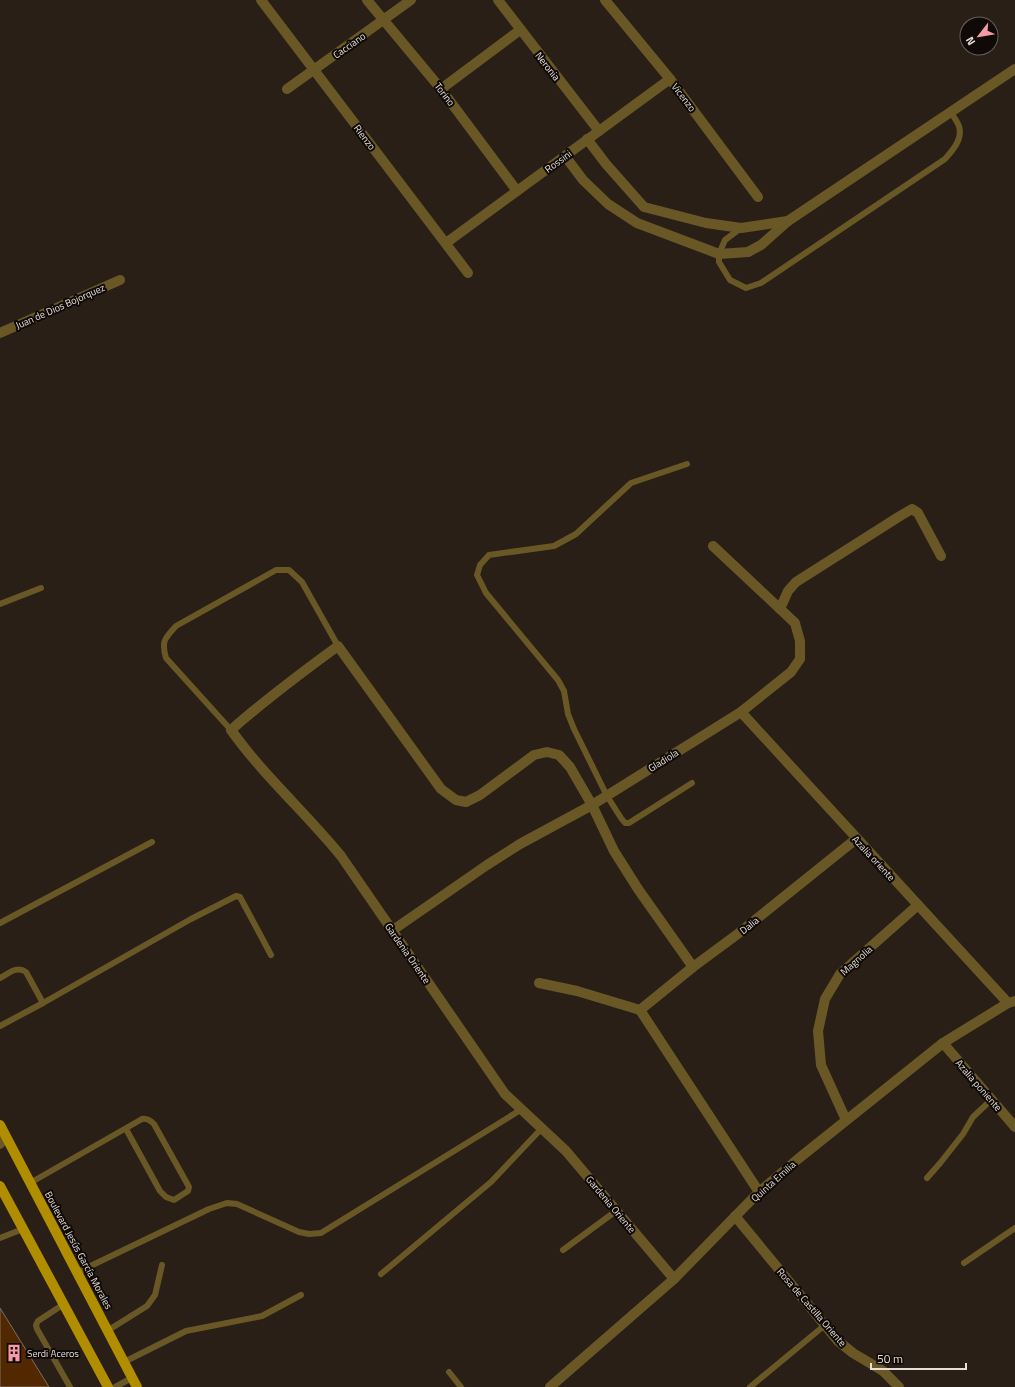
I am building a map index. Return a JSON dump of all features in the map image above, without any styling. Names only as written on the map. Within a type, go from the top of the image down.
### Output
[{"type":"main road","name":"Boulevard Jesús García Morales","points":[[0,1126],[78,1272],[137,1387]]},
{"type":"main road","points":[[0,1186],[108,1387]]},
{"type":"street","name":"Rienzo","points":[[261,0],[468,273]]},
{"type":"street","name":"Torino","points":[[367,0],[441,88],[517,191]]},
{"type":"street","name":"Cacciano","points":[[287,89],[411,0]]},
{"type":"street","name":"Neronia","points":[[498,0],[598,131]]},
{"type":"street","name":"Vicenzo","points":[[606,0],[670,79],[758,197]]},
{"type":"street","points":[[441,88],[520,30]]},
{"type":"street","points":[[565,156],[584,180],[608,204],[636,223],[718,254],[748,252],[761,245],[788,221],[1015,69]]},
{"type":"street","name":"Rossini","points":[[446,243],[670,79]]},
{"type":"street","points":[[587,139],[606,164],[644,207],[706,223],[741,228],[788,221]]},
{"type":"street","points":[[636,223],[644,207]]},
{"type":"street","name":"Juan de Dios Bojorquez","points":[[0,333],[120,280]]},
{"type":"street","points":[[780,609],[788,591],[796,582],[900,516],[912,510],[918,513],[941,556]]},
{"type":"street","name":"Gladiola","points":[[393,930],[520,844],[592,805],[741,712],[791,672],[800,659],[800,641],[795,623],[713,546]]},
{"type":"street","points":[[231,730],[256,708],[338,646],[441,789],[456,800],[466,802],[480,794],[534,755],[547,752],[559,755],[570,768],[592,805],[614,851],[638,889],[693,967]]},
{"type":"street","name":"Azalia oriente","points":[[741,712],[918,906],[1011,1002]]},
{"type":"street","name":"Gardenia Oriente","points":[[231,730],[256,762],[324,835],[341,856],[505,1094],[566,1151],[674,1279]]},
{"type":"street","name":"Dalia","points":[[640,1010],[693,967],[740,933],[856,839]]},
{"type":"street","name":"Magnolia","points":[[846,1120],[821,1065],[818,1031],[825,999],[840,974],[918,906]]},
{"type":"street","points":[[539,983],[577,991],[640,1010],[759,1192]]},
{"type":"street","name":"Quinta Emilia","points":[[550,1387],[674,1279],[759,1192],[846,1120],[943,1043],[1011,1002]]},
{"type":"street","name":"Azalia poniente","points":[[943,1043],[1015,1128]]},
{"type":"street","points":[[0,1126],[0,1144]]},
{"type":"street","name":"Rosa de Castilla Oriente","points":[[735,1216],[838,1341],[853,1354],[883,1370],[899,1387]]},
{"type":"lane","points":[[741,228],[724,240],[718,254],[720,262],[730,280],[746,288],[761,282],[945,159],[955,148],[959,137],[959,127],[951,112]]},
{"type":"lane","points":[[687,464],[632,483],[576,534],[554,546],[490,555],[480,565],[477,575],[486,593],[558,680],[564,691],[568,714],[574,729],[607,796],[625,822],[629,823],[692,783]]},
{"type":"lane","points":[[231,730],[166,658],[163,648],[166,637],[176,626],[276,570],[290,570],[302,582],[338,646]]},
{"type":"lane","points":[[0,604],[41,588]]},
{"type":"lane","points":[[0,923],[152,842]]},
{"type":"lane","points":[[0,1026],[191,919],[236,896],[240,897],[271,955]]},
{"type":"lane","points":[[0,978],[18,968],[22,969],[26,972],[43,1003]]},
{"type":"lane","points":[[926,1178],[963,1134],[973,1117],[991,1100]]},
{"type":"lane","points":[[78,1272],[209,1209],[227,1203],[238,1204],[299,1232],[309,1234],[321,1233],[522,1109]]},
{"type":"lane","points":[[30,1183],[145,1118],[154,1124],[189,1187],[188,1191],[174,1200],[166,1197],[160,1191],[126,1129]]},
{"type":"lane","points":[[381,1274],[491,1182],[542,1128]]},
{"type":"lane","points":[[563,1250],[616,1211]]},
{"type":"lane","points":[[964,1263],[1015,1228]]},
{"type":"lane","points":[[0,1238],[23,1229]]},
{"type":"lane","points":[[107,1331],[147,1306],[155,1295],[162,1265]]},
{"type":"lane","points":[[124,1362],[186,1331],[262,1316],[301,1295]]},
{"type":"lane","points":[[64,1304],[38,1321],[36,1325],[70,1387]]},
{"type":"lane","points":[[750,1387],[825,1325]]},
{"type":"lane","points":[[450,1372],[461,1387]]},
{"type":"lane","points":[[115,1387],[132,1378]]},
{"type":"building","name":"Serdi Aceros","points":[[0,1308],[49,1387],[0,1387]]},
{"type":"place","name":"Serdi Aceros","points":[[14,1353]]}]
